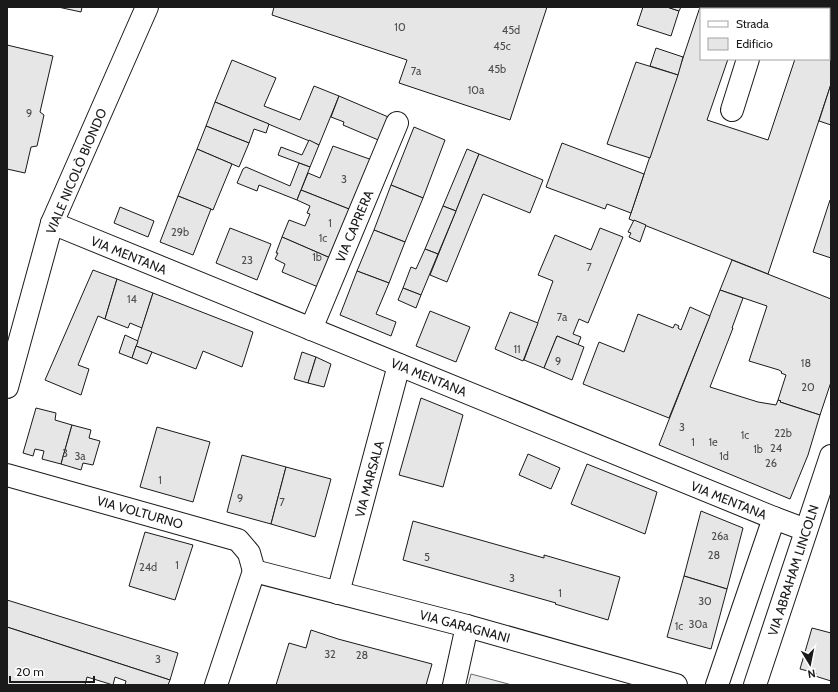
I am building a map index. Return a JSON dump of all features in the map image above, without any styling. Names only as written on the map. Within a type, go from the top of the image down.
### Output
[{"type":"street","name":"VIALE NICOLÒ BIONDO","points":[[7,387],[52,223],[147,7]]},
{"type":"street","points":[[732,110],[748,60]]},
{"type":"street","name":"VIA CAPRERA","points":[[311,329],[397,123]]},
{"type":"street","name":"VIA MENTANA","points":[[52,223],[806,530]]},
{"type":"street","name":"VIA MARSALA","points":[[338,593],[399,365]]},
{"type":"street","name":"VIA ABRAHAM LINCOLN","points":[[755,685],[831,456]]},
{"type":"street","name":"VIA VOLTURNO","points":[[7,475],[238,540],[249,553],[254,571]]},
{"type":"street","points":[[717,685],[774,518]]},
{"type":"street","points":[[216,685],[254,571]]},
{"type":"street","name":"VIA GARAGNANI","points":[[254,571],[467,626],[647,681],[676,685]]},
{"type":"street","points":[[454,685],[467,626]]},
{"type":"shaded area","points":[[471,674],[512,685],[468,685]]},
{"type":"building","points":[[58,7],[82,7],[81,12]]},
{"type":"building","points":[[274,7],[547,7],[510,120],[399,83],[407,60],[272,15]]},
{"type":"building","points":[[643,7],[667,7],[679,11],[671,36],[637,25]]},
{"type":"building","points":[[667,7],[681,7],[679,11]]},
{"type":"building","points":[[700,7],[745,7],[700,8],[700,60],[728,60],[707,120],[768,140],[795,60],[830,60],[830,8],[812,7],[831,7],[831,84],[768,274],[629,219]]},
{"type":"building","points":[[7,45],[53,56],[40,112],[44,115],[37,146],[31,147],[25,173],[7,169]]},
{"type":"building","points":[[656,48],[683,57],[678,75],[650,66]]},
{"type":"building","points":[[232,60],[276,78],[264,106],[300,120],[314,86],[339,96],[319,145],[215,102]]},
{"type":"building","points":[[636,62],[678,75],[650,158],[607,144]]},
{"type":"building","points":[[831,84],[831,125],[819,121]]},
{"type":"building","points":[[339,96],[393,119],[383,142],[343,125],[344,122],[331,117]]},
{"type":"building","points":[[215,102],[269,124],[266,133],[254,129],[249,143],[206,126]]},
{"type":"building","points":[[206,126],[249,143],[239,167],[197,149]]},
{"type":"building","points":[[414,127],[445,140],[423,198],[391,185]]},
{"type":"building","points":[[309,140],[319,145],[310,167],[278,155],[281,147],[302,155]]},
{"type":"building","points":[[562,143],[644,174],[631,213],[607,204],[605,209],[546,187]]},
{"type":"building","points":[[333,146],[375,161],[354,211],[301,190],[308,173],[320,178]]},
{"type":"building","points":[[197,149],[232,164],[213,210],[178,196]]},
{"type":"building","points":[[467,149],[479,154],[456,211],[443,206]]},
{"type":"building","points":[[479,154],[543,180],[530,213],[483,194],[447,282],[430,275]]},
{"type":"building","points":[[299,163],[310,167],[297,200],[259,185],[257,191],[237,183],[243,169],[246,167],[290,186]]},
{"type":"building","points":[[391,185],[423,198],[405,242],[374,230]]},
{"type":"building","points":[[301,190],[354,211],[335,260],[282,237],[289,220],[305,226],[310,214],[307,213],[310,206],[297,200]]},
{"type":"building","points":[[178,196],[211,209],[193,255],[160,242]]},
{"type":"building","points":[[831,200],[831,258],[813,252]]},
{"type":"building","points":[[443,206],[456,211],[438,254],[425,249]]},
{"type":"building","points":[[120,207],[154,221],[148,237],[114,223]]},
{"type":"building","points":[[634,220],[646,225],[640,242],[629,237],[631,233],[628,232]]},
{"type":"building","points":[[230,228],[271,244],[257,280],[216,263]]},
{"type":"building","points":[[600,228],[623,237],[588,323],[579,319],[573,334],[581,337],[578,345],[557,336],[544,368],[524,360],[553,281],[538,275],[555,235],[591,250]]},
{"type":"building","points":[[374,230],[405,242],[389,283],[357,271]]},
{"type":"building","points":[[282,237],[335,260],[323,289],[282,272],[285,264],[275,259]]},
{"type":"building","points":[[425,249],[438,254],[421,295],[403,288],[411,267],[416,269]]},
{"type":"building","points":[[732,260],[831,299],[831,382],[820,415],[780,402],[781,401],[778,400],[786,375],[781,373],[782,372],[779,370],[749,361],[767,306],[720,290]]},
{"type":"building","points":[[93,270],[117,279],[105,319],[98,316],[78,365],[89,369],[81,395],[45,380]]},
{"type":"building","points":[[357,271],[389,283],[376,314],[396,322],[391,336],[340,315]]},
{"type":"building","points":[[117,279],[153,293],[142,328],[130,323],[128,328],[105,319]]},
{"type":"building","points":[[403,288],[421,295],[416,308],[398,300]]},
{"type":"building","points":[[720,290],[743,298],[710,387],[758,402],[776,405],[778,400],[781,401],[780,402],[820,415],[808,455],[790,499],[659,445]]},
{"type":"building","points":[[153,293],[253,332],[242,367],[203,351],[196,369],[136,346]]},
{"type":"building","points":[[690,307],[710,316],[669,418],[583,384],[599,342],[624,352],[638,314],[673,328],[675,324],[679,326],[678,328],[681,330]]},
{"type":"building","points":[[430,311],[470,327],[456,362],[416,346]]},
{"type":"building","points":[[510,312],[538,323],[523,361],[495,349]]},
{"type":"building","points":[[125,335],[138,341],[132,358],[119,353]]},
{"type":"building","points":[[557,336],[584,347],[572,380],[544,368]]},
{"type":"building","points":[[136,346],[152,352],[147,364],[132,358]]},
{"type":"building","points":[[302,352],[316,357],[308,383],[294,379]]},
{"type":"building","points":[[316,357],[331,364],[324,387],[308,383]]},
{"type":"building","points":[[421,398],[463,415],[443,487],[399,475]]},
{"type":"building","points":[[36,408],[56,413],[55,420],[72,425],[61,464],[42,459],[44,451],[35,449],[33,456],[23,453]]},
{"type":"building","points":[[72,425],[91,430],[89,438],[100,441],[93,465],[83,463],[81,470],[61,464]]},
{"type":"building","points":[[157,427],[210,442],[193,502],[140,487]]},
{"type":"building","points":[[528,454],[560,468],[551,489],[519,475]]},
{"type":"building","points":[[242,455],[286,467],[271,524],[227,512]]},
{"type":"building","points":[[587,464],[657,492],[645,534],[571,504]]},
{"type":"building","points":[[286,467],[331,479],[315,537],[271,524]]},
{"type":"building","points":[[701,511],[743,528],[727,589],[684,576]]},
{"type":"building","points":[[413,521],[544,558],[544,555],[620,577],[608,620],[555,604],[556,603],[403,560]]},
{"type":"building","points":[[145,532],[193,545],[175,600],[129,586]]},
{"type":"building","points":[[684,576],[727,589],[711,649],[667,637]]},
{"type":"building","points":[[7,600],[178,653],[170,680],[7,627]]},
{"type":"building","points":[[7,627],[170,680],[168,685],[125,685],[126,681],[115,677],[113,685],[87,677],[85,685],[7,685]]},
{"type":"building","points":[[812,628],[831,633],[831,681],[815,676],[816,673],[800,669]]},
{"type":"building","points":[[311,630],[338,639],[432,664],[426,685],[276,685],[289,643],[306,648]]}]
